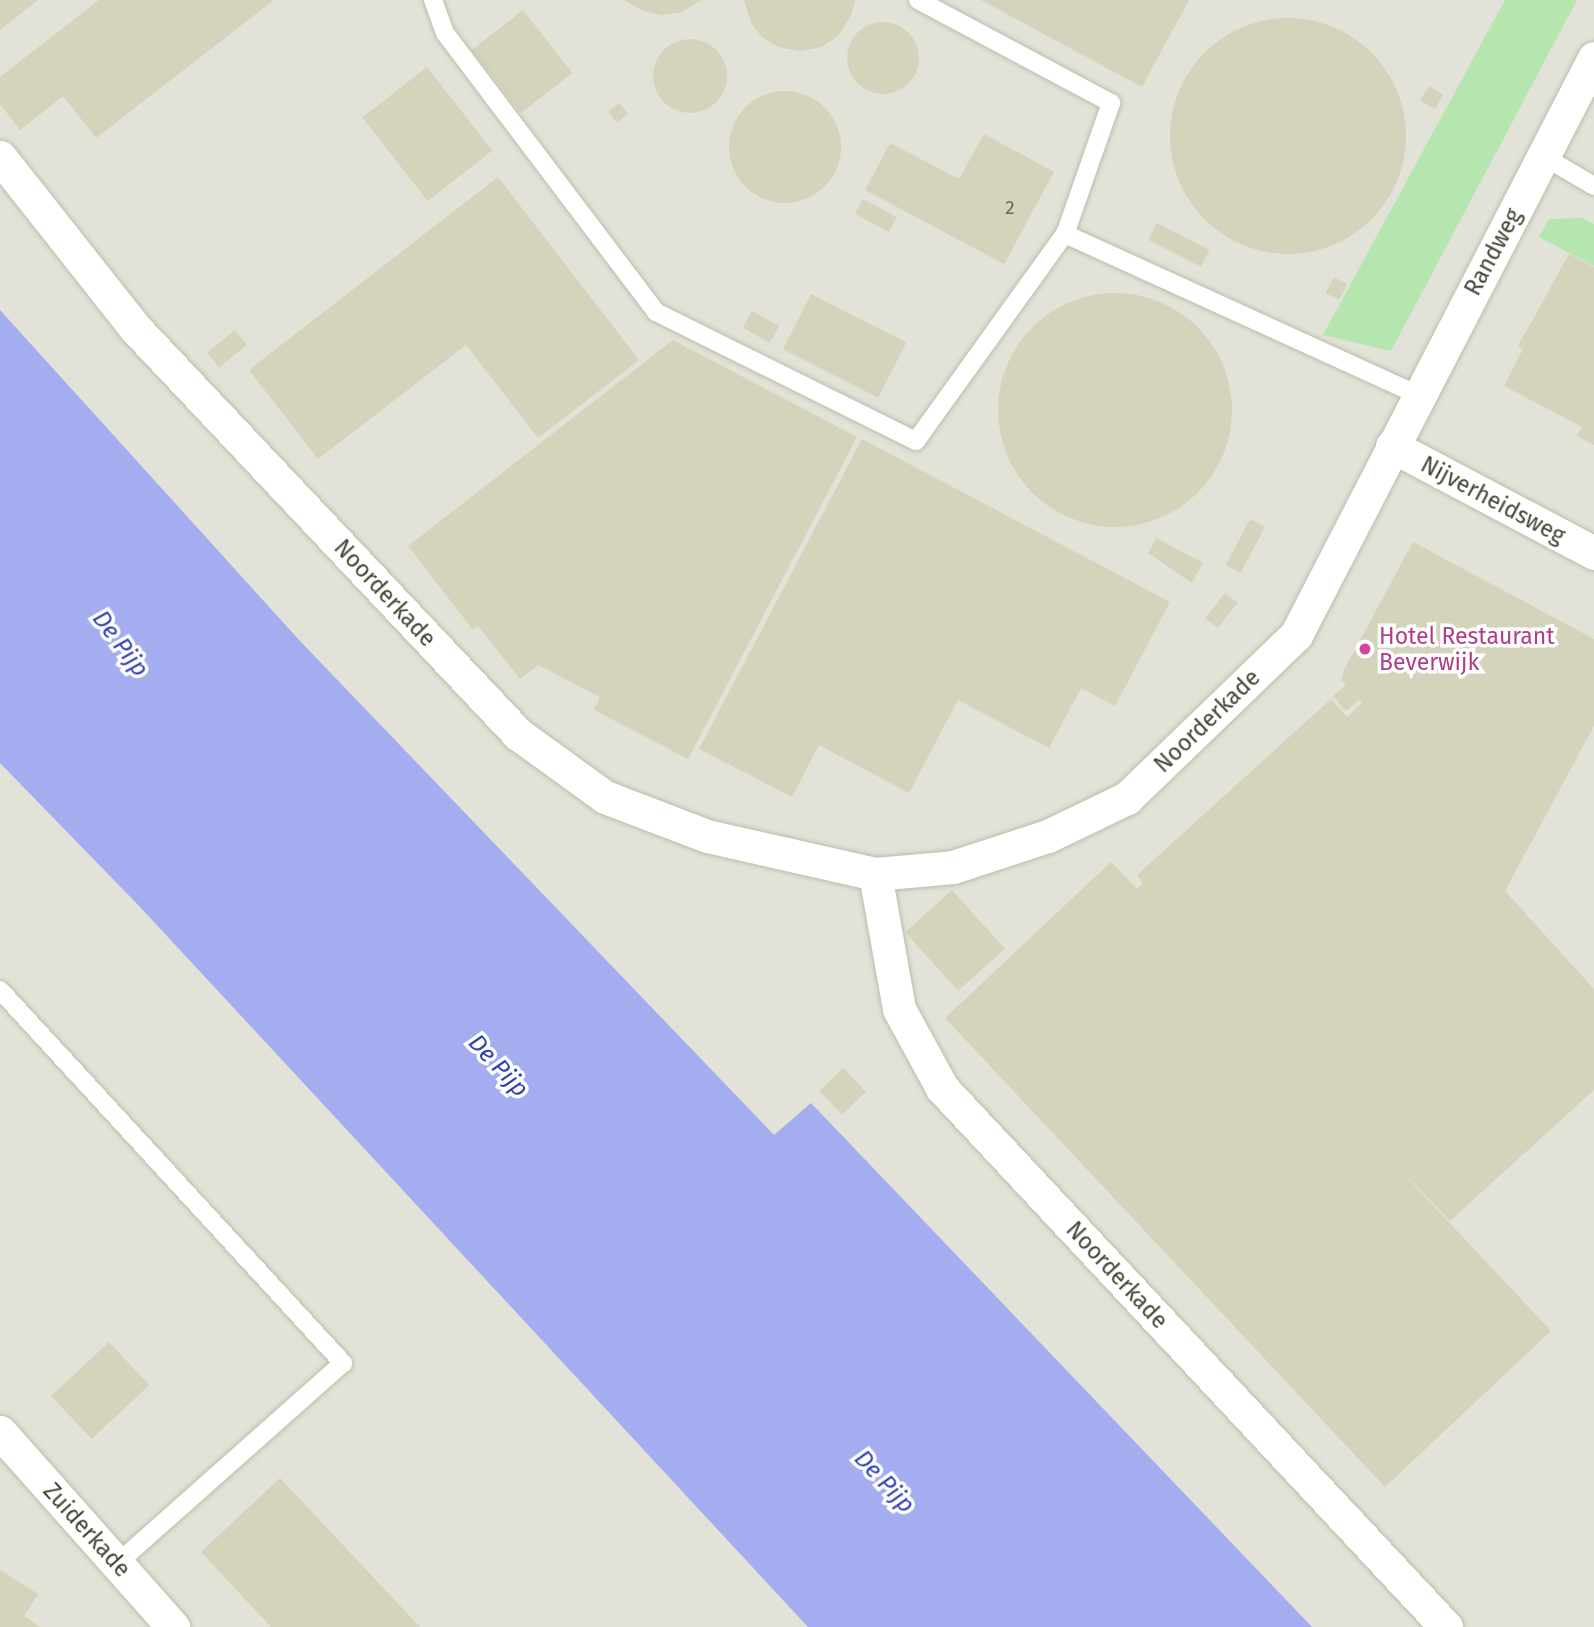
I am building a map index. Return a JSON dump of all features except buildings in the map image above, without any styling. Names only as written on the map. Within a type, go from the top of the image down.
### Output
[{"type":"street","name":"Randweg","points":[[1392,446],[1594,58]]},
{"type":"street","name":"Noorderkade","points":[[0,157],[136,329],[518,734],[605,797],[707,836],[875,874],[953,867],[1048,836],[1126,798],[1296,635],[1392,446]]},
{"type":"street","name":"Nijverheidsweg","points":[[1392,446],[1594,553]]},
{"type":"street","name":"Noorderkade","points":[[875,874],[899,1009],[942,1088],[1446,1627]]},
{"type":"street","name":"Zuiderkade","points":[[0,1432],[173,1627]]},
{"type":"lane","points":[[440,3],[445,33],[656,312],[916,441],[1065,234],[1111,103],[918,0]]},
{"type":"lane","points":[[1543,156],[1594,186]]},
{"type":"lane","points":[[1065,234],[1418,395]]},
{"type":"lane","points":[[0,990],[343,1363],[117,1564]]},
{"type":"shaded area","name":"De Pijp","points":[[0,0],[1594,0],[1594,1627],[0,1627]]},
{"type":"green space","points":[[1505,0],[1577,0],[1391,351],[1323,335]]},
{"type":"green space","points":[[1582,218],[1594,224],[1594,266],[1539,237],[1549,219]]},
{"type":"water","points":[[0,310],[300,641],[774,1135],[811,1103],[1312,1627],[808,1627],[141,908],[0,763]]},
{"type":"place","name":"Hotel Restaurant Beverwijk","points":[[1365,649]]}]
